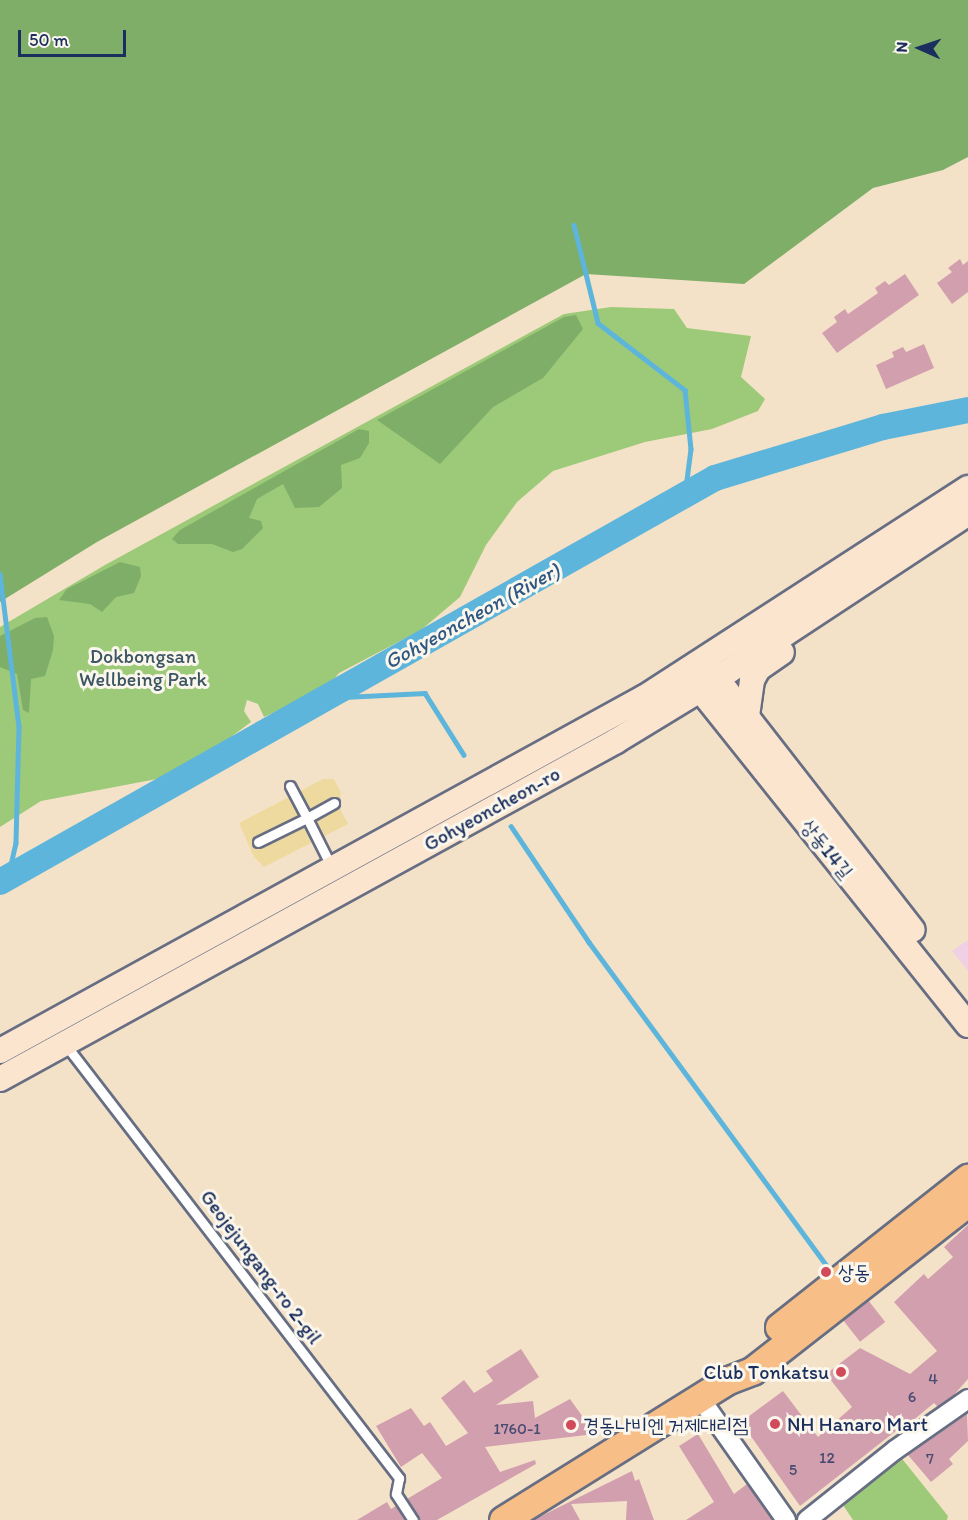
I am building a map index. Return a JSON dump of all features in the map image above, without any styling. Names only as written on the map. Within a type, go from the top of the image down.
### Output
[{"type":"main road","points":[[726,1381],[741,1359],[968,1178]]},
{"type":"main road","points":[[503,1520],[726,1381],[752,1371],[965,1207]]},
{"type":"street","name":"Gohyeoncheon-ro","points":[[0,1079],[616,741],[701,675],[968,488]]},
{"type":"street","name":"Gohyeoncheon-ro","points":[[0,1051],[332,868],[812,615],[968,513]]},
{"type":"street","points":[[616,741],[634,741],[691,711],[739,722],[758,669],[808,634],[812,615]]},
{"type":"street","name":"상동14길","points":[[701,675],[968,1001]]},
{"type":"street","name":"상동14길","points":[[739,722],[968,1025]]},
{"type":"street","points":[[700,1398],[786,1520]]},
{"type":"street","points":[[807,1520],[895,1450],[968,1399]]},
{"type":"lane","points":[[290,786],[332,868]]},
{"type":"lane","points":[[258,842],[334,803]]},
{"type":"lane","name":"Geojejungang-ro 2-gil","points":[[64,1042],[399,1478],[396,1494],[413,1520]]},
{"type":"shaded area","points":[[968,940],[968,971],[952,951]]},
{"type":"green space","points":[[0,0],[968,0],[968,157],[943,170],[873,188],[744,284],[586,274],[97,542],[0,602]]},
{"type":"green space","name":"Dokbongsan Wellbeing Park","points":[[611,307],[674,309],[687,328],[751,336],[741,377],[765,399],[758,411],[712,429],[645,442],[553,471],[517,502],[486,545],[460,597],[421,630],[339,673],[326,689],[264,717],[258,704],[247,700],[244,711],[251,722],[204,757],[162,778],[41,801],[0,827],[0,627],[105,565],[564,314]]},
{"type":"green space","points":[[576,315],[583,329],[543,378],[493,407],[440,464],[377,420],[564,317]]},
{"type":"green space","points":[[359,429],[369,431],[369,443],[360,458],[341,465],[342,488],[319,507],[295,508],[283,484],[257,499],[249,518],[261,521],[263,528],[242,549],[233,552],[212,544],[178,544],[172,539],[180,530]]},
{"type":"green space","points":[[120,562],[140,567],[141,576],[134,593],[116,597],[102,612],[90,604],[59,600],[67,589]]},
{"type":"green space","points":[[47,617],[54,636],[53,650],[45,676],[31,679],[29,713],[23,710],[17,674],[0,667],[0,636],[35,618]]},
{"type":"green space","points":[[895,1450],[948,1516],[947,1520],[853,1520],[837,1496]]},
{"type":"sand","points":[[323,779],[334,779],[341,793],[339,807],[348,824],[264,867],[254,857],[239,823]]},
{"type":"building","points":[[960,259],[963,265],[968,261],[968,292],[952,304],[937,283],[952,272],[948,268]]},
{"type":"building","points":[[905,274],[919,295],[837,353],[822,333],[837,322],[834,317],[845,309],[848,314],[878,293],[875,288],[885,281],[889,285]]},
{"type":"building","points":[[924,344],[934,368],[886,389],[876,365],[894,357],[892,352],[903,347],[906,352]]},
{"type":"building","points":[[968,1225],[968,1379],[952,1397],[938,1407],[934,1403],[800,1506],[741,1422],[783,1391],[818,1437],[852,1407],[826,1374],[860,1348],[910,1374],[937,1351],[894,1302],[924,1274],[928,1279],[953,1257],[944,1247]]},
{"type":"building","points":[[868,1300],[885,1322],[860,1342],[843,1320]]},
{"type":"building","points":[[521,1349],[539,1377],[496,1405],[533,1401],[535,1418],[570,1399],[595,1434],[485,1447],[500,1472],[535,1460],[536,1464],[437,1520],[420,1520],[407,1499],[442,1478],[422,1453],[401,1467],[376,1426],[411,1408],[424,1426],[430,1422],[446,1446],[468,1433],[441,1398],[464,1380],[474,1393],[493,1381],[486,1371]]},
{"type":"building","points":[[967,1414],[968,1441],[949,1459],[953,1464],[931,1482],[908,1455]]},
{"type":"building","points":[[698,1434],[734,1494],[747,1484],[772,1520],[686,1520],[714,1502],[679,1446]]},
{"type":"building","points":[[632,1471],[635,1481],[639,1479],[654,1520],[626,1520],[627,1501],[571,1504],[580,1520],[533,1520]]},
{"type":"building","points":[[387,1502],[391,1509],[396,1506],[405,1520],[357,1520]]},
{"type":"waterway","points":[[574,225],[598,323],[685,390],[691,449],[685,495]]},
{"type":"waterway","name":"Gohyeoncheon (River)","points":[[0,882],[715,478],[883,427],[968,410]]},
{"type":"waterway","points":[[0,574],[19,727],[16,843],[8,877]]},
{"type":"waterway","points":[[323,698],[425,693],[464,755]]},
{"type":"waterway","points":[[511,826],[589,942],[828,1267]]},
{"type":"place","name":"상동","points":[[826,1272]]},
{"type":"place","name":"Club Tonkatsu","points":[[841,1372]]},
{"type":"place","name":"NH Hanaro Mart","points":[[775,1424]]},
{"type":"place","name":"경동나비엔 거제대리점","points":[[571,1425]]}]
